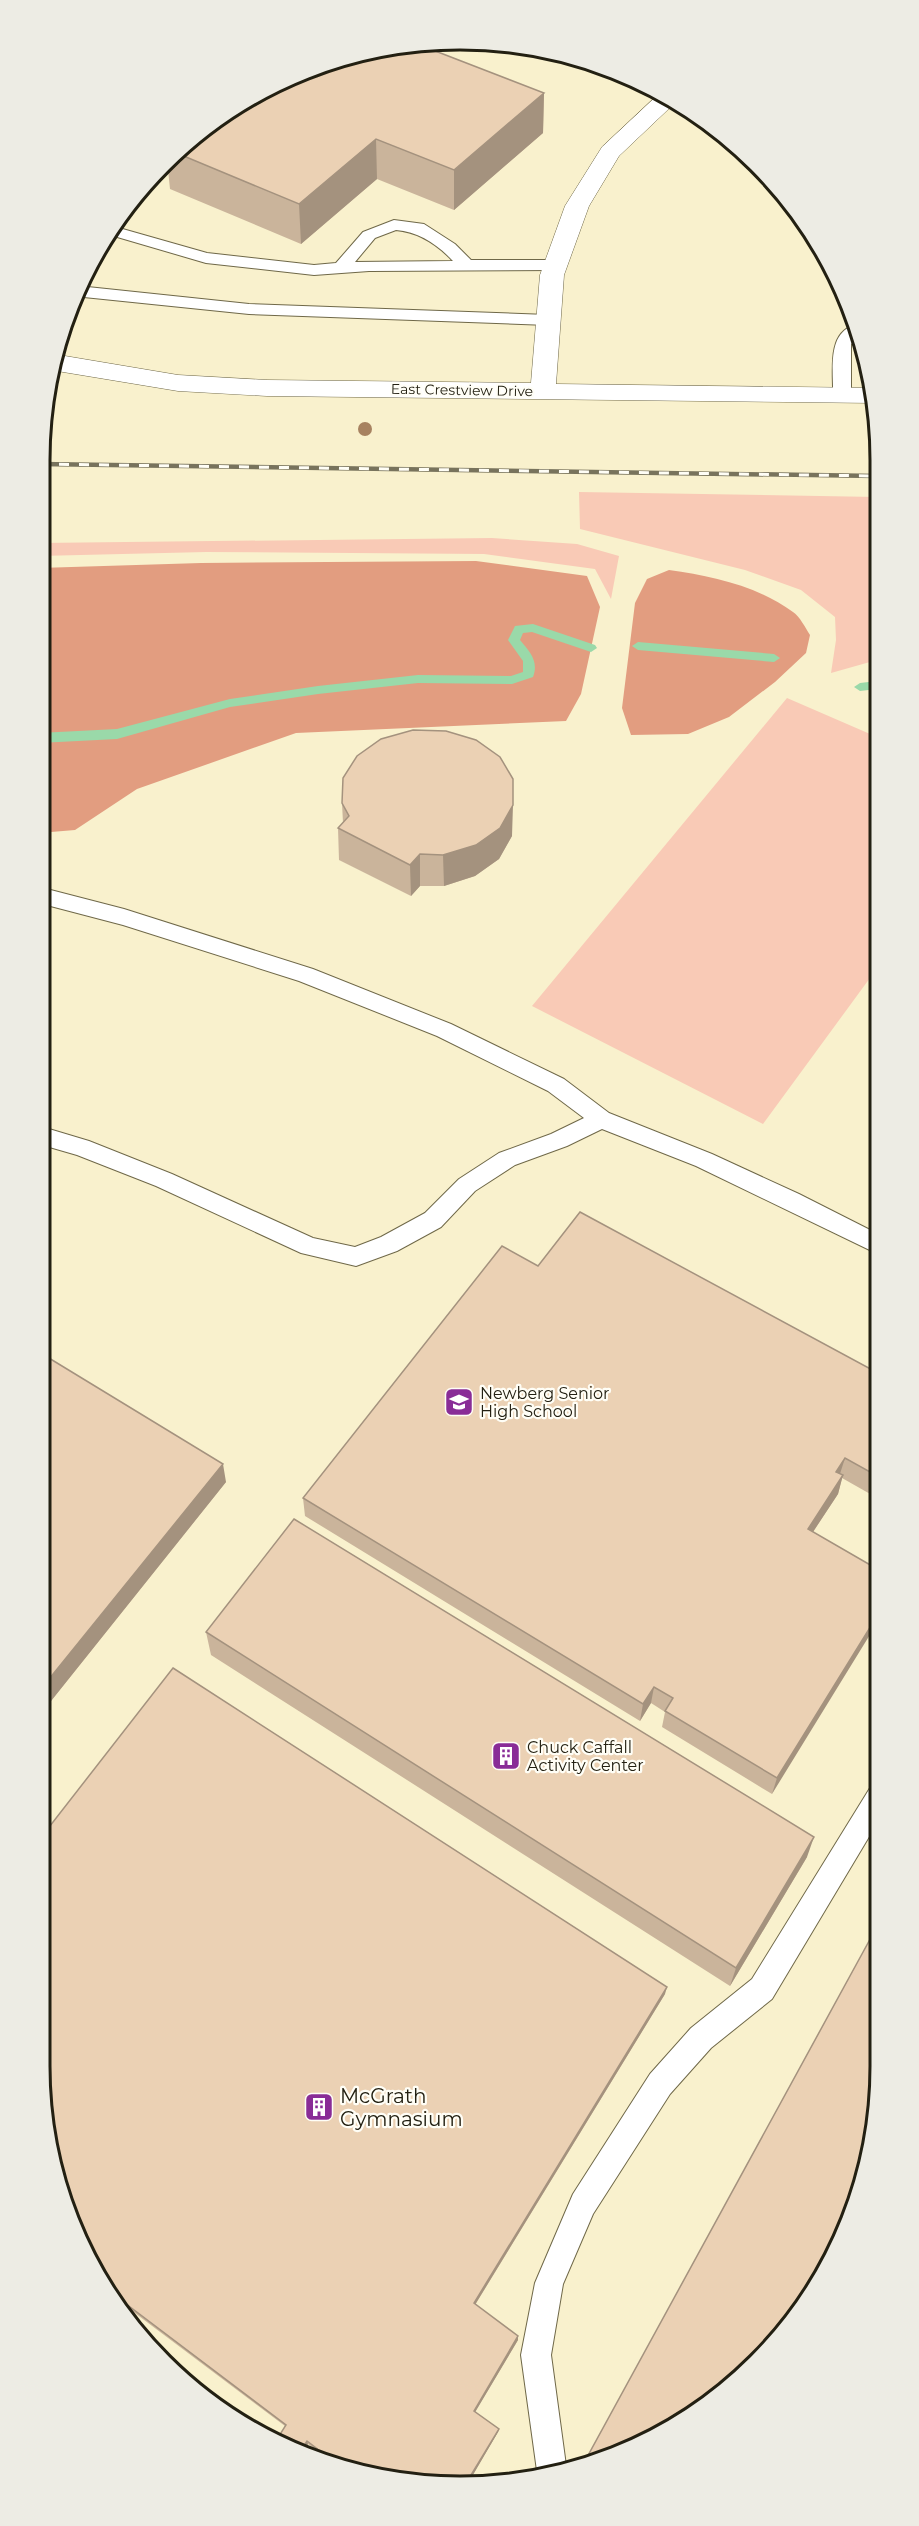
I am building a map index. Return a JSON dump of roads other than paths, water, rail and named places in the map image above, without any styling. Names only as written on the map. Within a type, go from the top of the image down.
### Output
[{"type":"street","points":[[543,392],[552,275],[577,206],[610,152],[662,103]]},
{"type":"street","name":"East Crestview Drive","points":[[61,363],[178,382],[256,387],[864,396]]},
{"type":"lane","points":[[340,268],[369,235],[394,225],[418,227],[449,247],[466,265]]},
{"type":"lane","points":[[119,233],[207,258],[314,270],[466,265],[555,265]]},
{"type":"lane","points":[[86,292],[249,309],[548,320]]},
{"type":"lane","points":[[842,396],[852,340]]},
{"type":"lane","points":[[50,898],[124,917],[285,968],[444,1030],[556,1085],[601,1119],[705,1160],[792,1200],[870,1241]]},
{"type":"lane","points":[[50,1138],[81,1147],[164,1180],[309,1246],[356,1257],[389,1244],[434,1220],[467,1185],[507,1159],[559,1140],[601,1119]]},
{"type":"lane","points":[[551,2466],[536,2355],[549,2283],[583,2204],[660,2084],[701,2038],[762,1989],[870,1812]]},
{"type":"waterway","points":[[50,737],[117,734],[230,703],[318,690],[418,679],[512,680],[529,674],[529,660],[514,640],[519,629],[533,628],[591,648]]},
{"type":"waterway","points":[[638,646],[774,658]]},
{"type":"waterway","points":[[860,687],[870,686]]},
{"type":"railway","points":[[50,464],[870,476]]},
{"type":"place","name":"Newberg Senior High School","points":[[459,1402]]},
{"type":"place","name":"Chuck Caffall Activity Center","points":[[506,1756]]},
{"type":"place","name":"McGrath Gymnasium","points":[[319,2107]]}]
